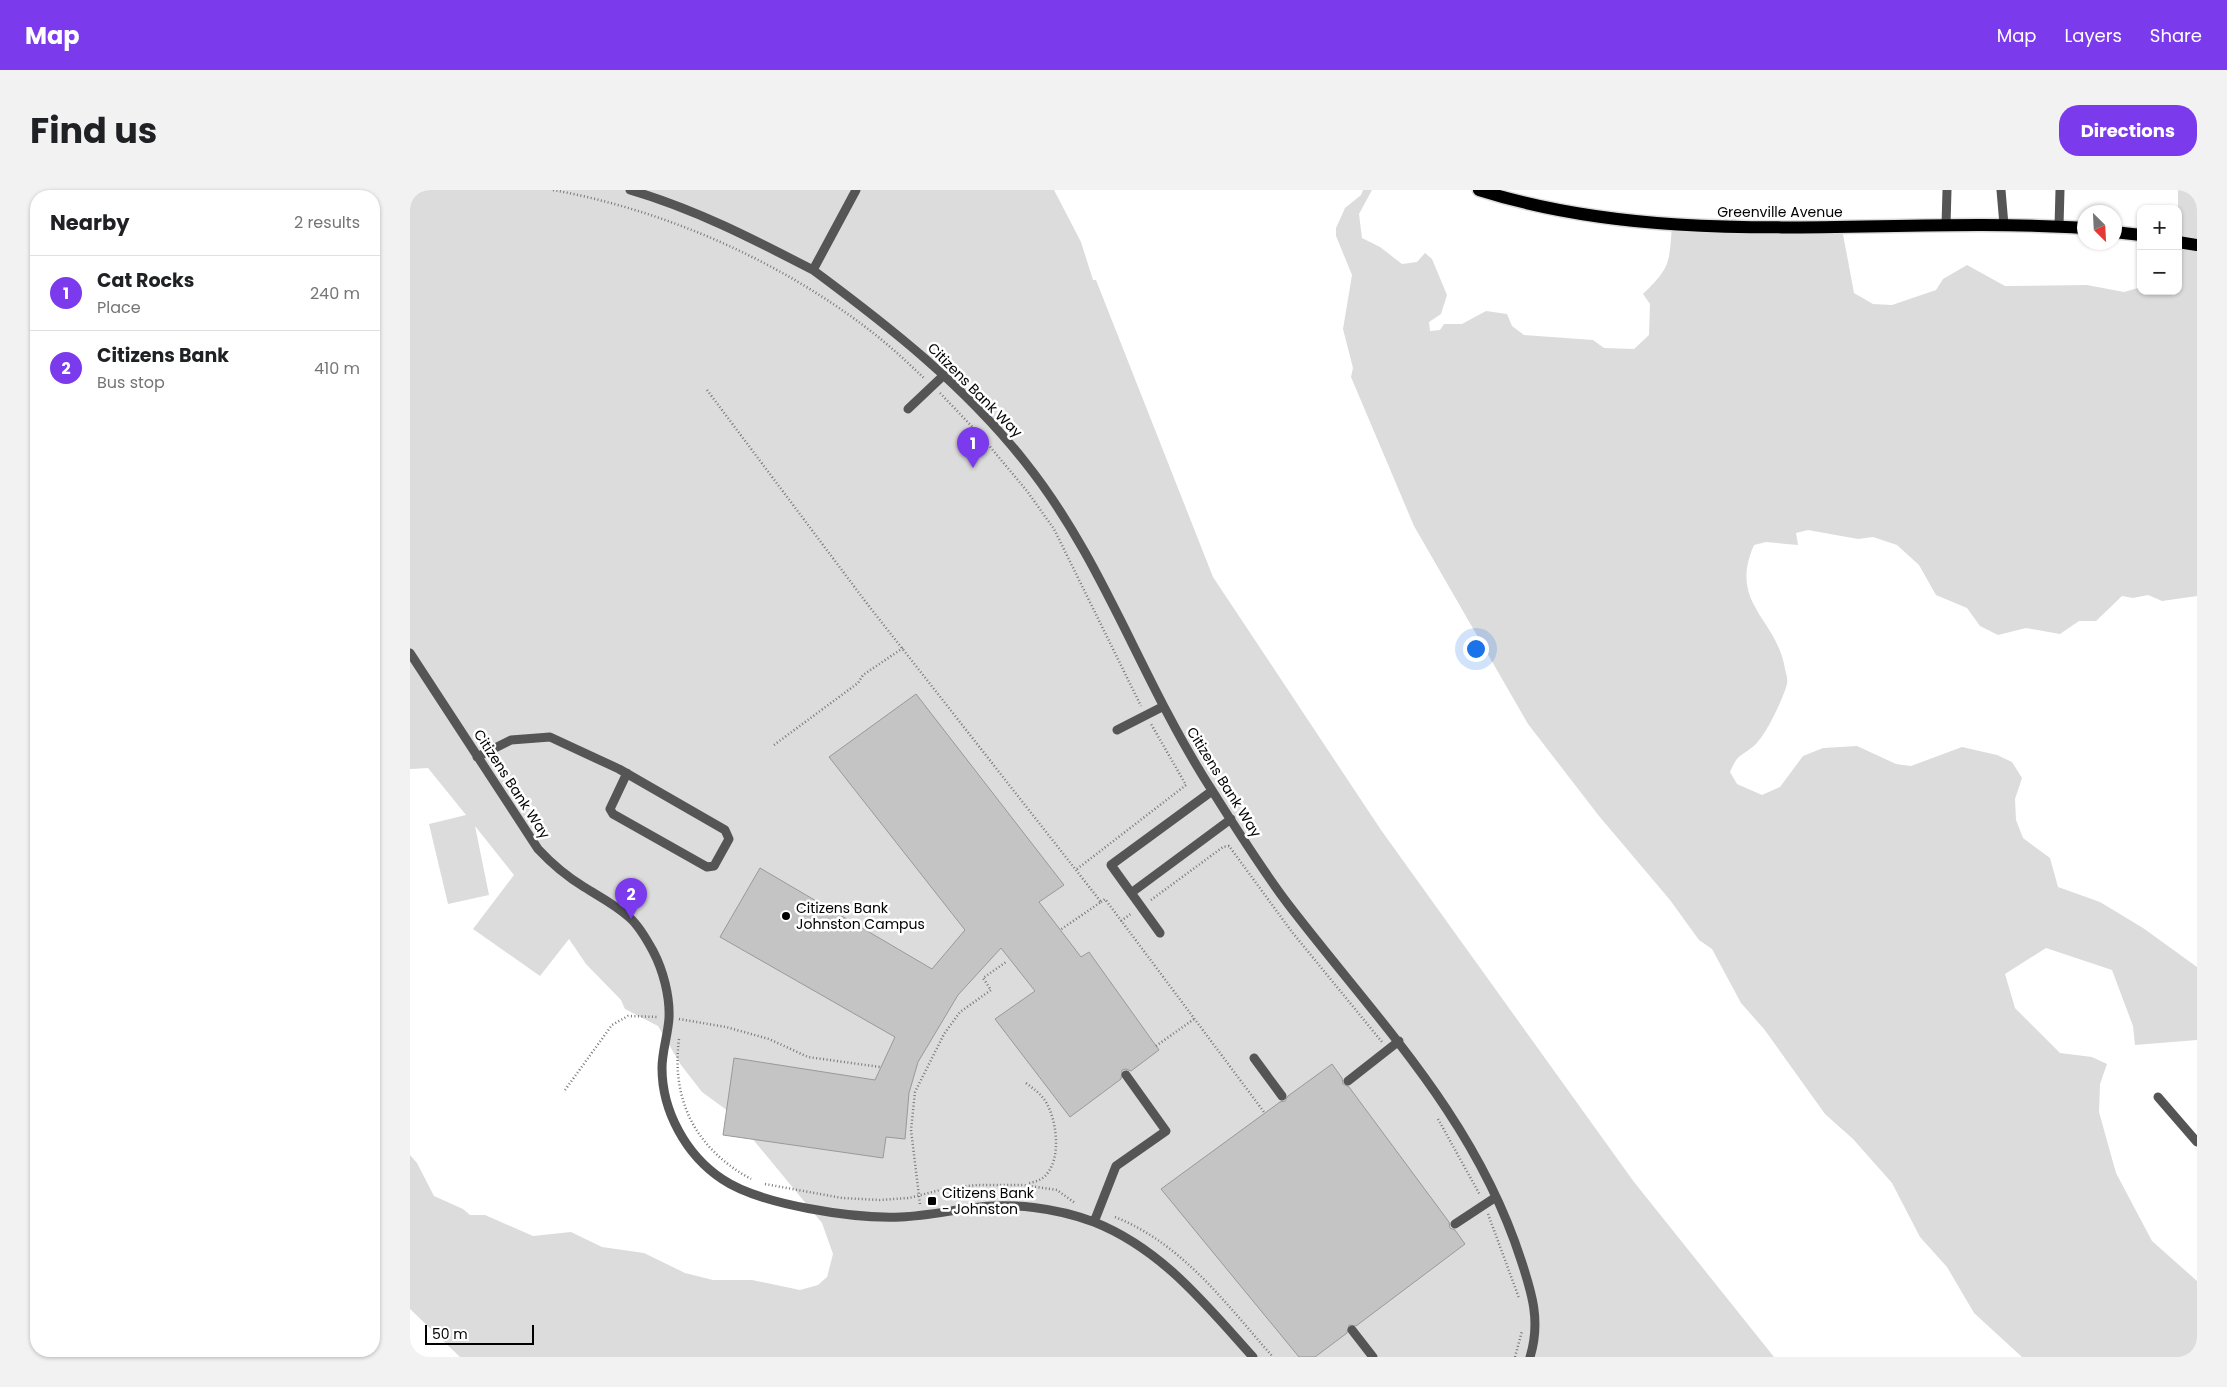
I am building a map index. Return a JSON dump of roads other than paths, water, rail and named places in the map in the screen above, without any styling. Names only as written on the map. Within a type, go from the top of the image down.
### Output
[{"type":"main road","name":"Greenville Avenue","points":[[1479,190],[1566,212],[1697,226],[1783,228],[2004,225],[2077,227]]},
{"type":"main road","points":[[2122,233],[2137,235]]},
{"type":"main road","points":[[2182,243],[2197,245]]},
{"type":"lane","name":"Citizens Bank Way","points":[[630,190],[693,211],[736,230],[813,270],[886,324],[944,375],[996,426],[1059,509],[1097,573],[1162,707],[1212,791],[1287,902],[1399,1041],[1456,1120],[1496,1197],[1517,1247],[1533,1295],[1536,1335],[1530,1357]]},
{"type":"lane","points":[[813,270],[856,190]]},
{"type":"lane","points":[[1946,190],[1946,225]]},
{"type":"lane","points":[[2001,190],[2004,225]]},
{"type":"lane","points":[[2059,226],[2060,190]]},
{"type":"lane","points":[[908,409],[944,375]]},
{"type":"lane","name":"Citizens Bank Way","points":[[410,653],[525,832],[547,859],[565,875],[613,904],[631,918],[652,950],[662,971],[669,1018],[662,1067],[670,1109],[681,1134],[693,1152],[720,1178],[740,1190],[760,1197],[802,1206],[878,1216],[923,1215],[974,1207],[1010,1206],[1059,1212],[1094,1222],[1153,1254],[1193,1290],[1253,1357]]},
{"type":"lane","points":[[1117,730],[1162,707]]},
{"type":"lane","points":[[477,757],[511,740],[550,736],[627,774],[725,830],[729,839],[714,866],[707,867],[612,814],[610,809],[627,774]]},
{"type":"lane","points":[[1160,932],[1111,865],[1212,791]]},
{"type":"lane","points":[[1131,893],[1231,819]]},
{"type":"lane","points":[[1348,1081],[1399,1041]]},
{"type":"lane","points":[[1254,1058],[1282,1096]]},
{"type":"lane","points":[[1094,1222],[1116,1166],[1166,1131],[1126,1075]]},
{"type":"lane","points":[[2158,1097],[2197,1142]]},
{"type":"lane","points":[[1455,1224],[1496,1197]]},
{"type":"lane","points":[[1352,1330],[1373,1357]]},
{"type":"place","name":"Cat Rocks","points":[[973,468]]},
{"type":"place","name":"Citizens Bank Johnston Campus","points":[[786,916]]},
{"type":"place","name":"Citizens Bank","points":[[631,919]]},
{"type":"place","name":"Citizens Bank - Johnston","points":[[932,1201]]}]
